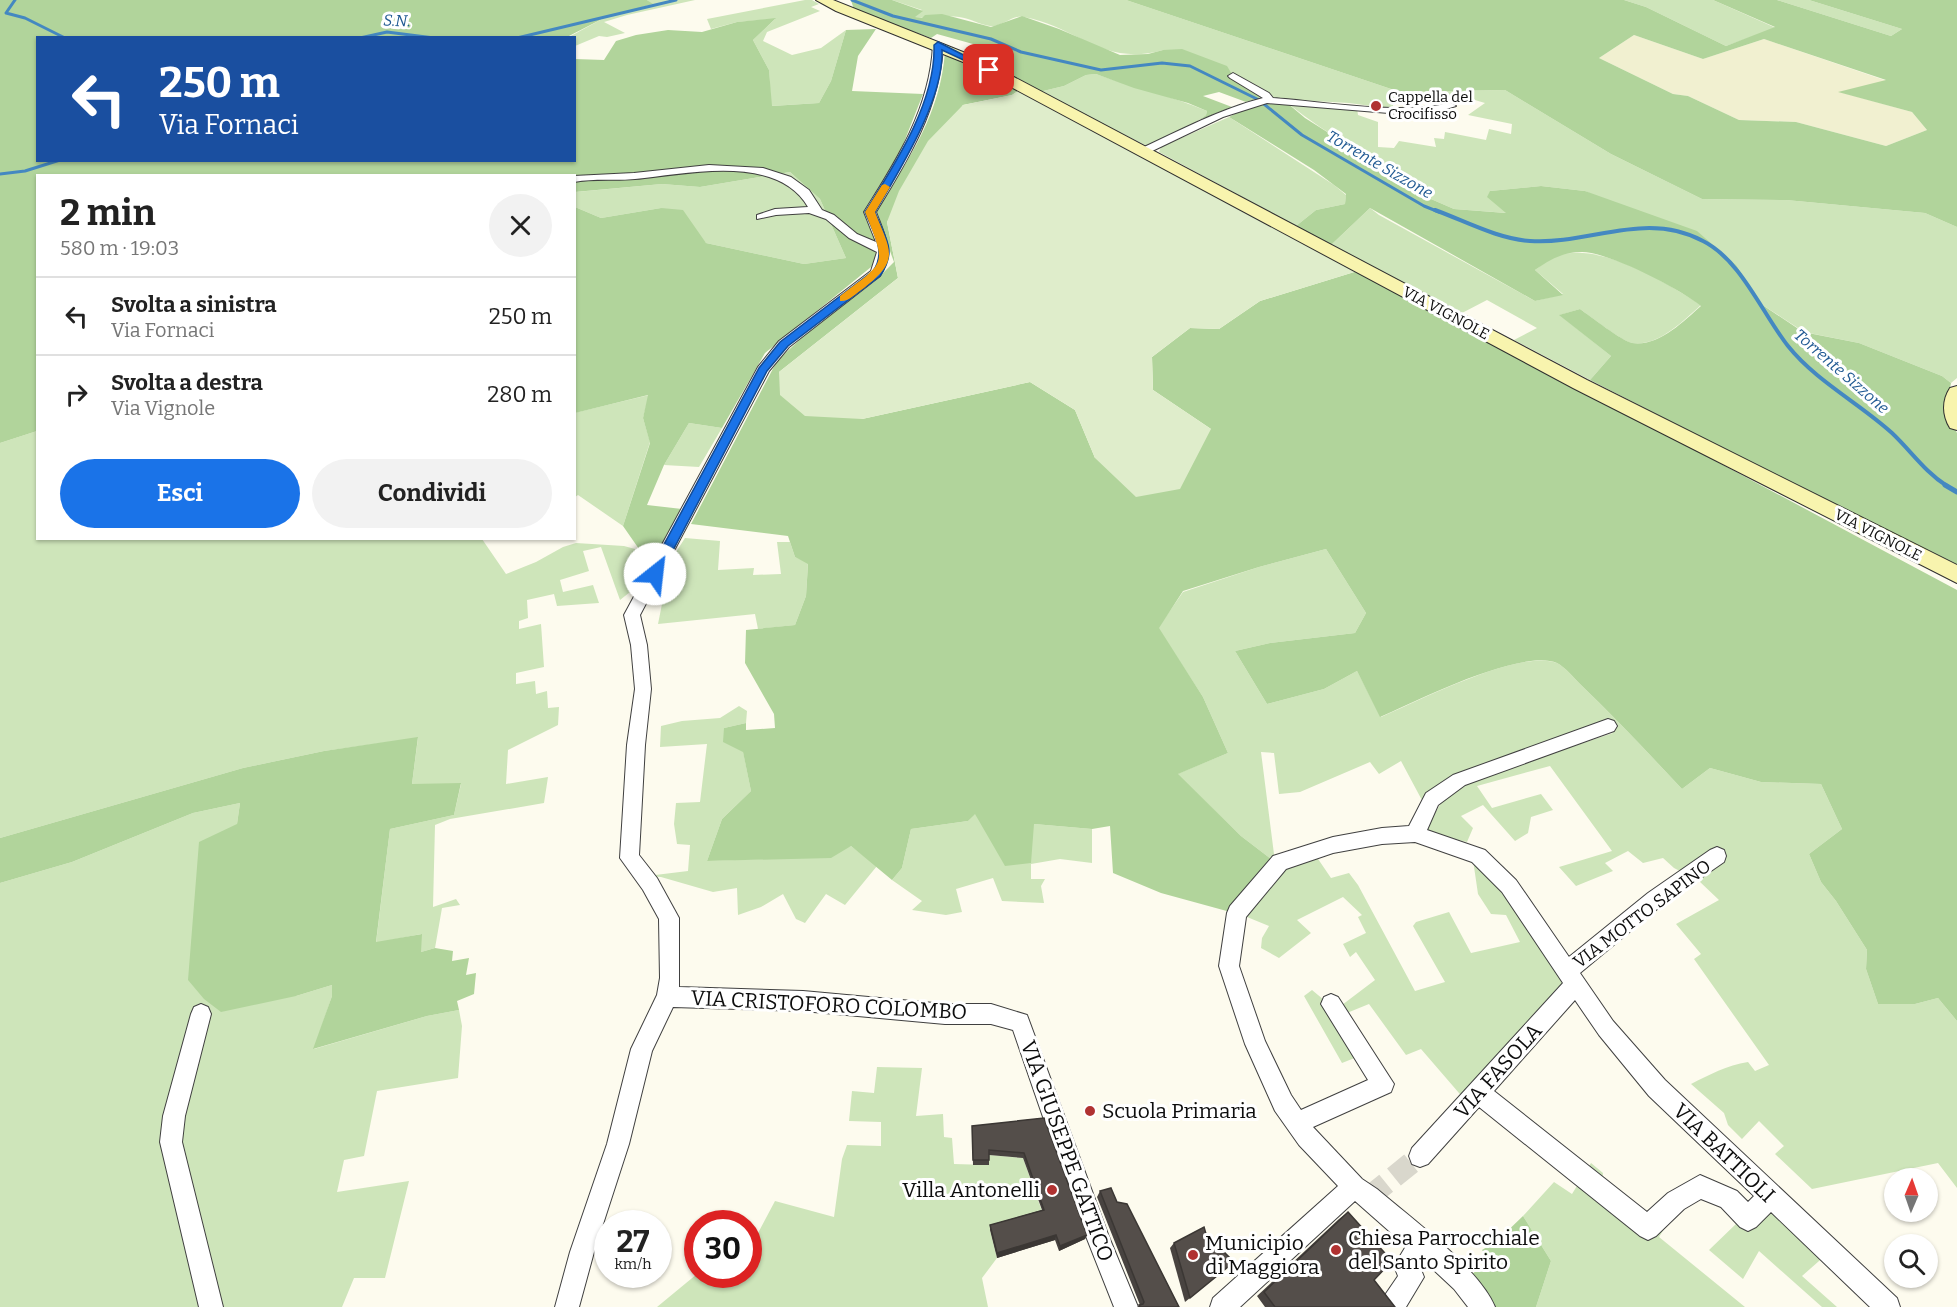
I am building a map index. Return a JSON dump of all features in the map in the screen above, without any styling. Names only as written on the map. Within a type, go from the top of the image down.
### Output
[{"type":"street","name":"VIA VIGNOLE","points":[[822,0],[852,14],[938,45],[1144,151],[1571,380],[1957,575]]},
{"type":"street","points":[[567,1307],[582,1252],[618,1144],[642,1049],[667,997],[670,978],[669,918],[650,884],[629,858],[636,745],[643,689],[639,645],[632,615],[763,370],[784,344],[876,273],[884,263],[885,251],[870,212],[905,154],[929,97],[939,64],[938,45]]},
{"type":"street","points":[[1233,76],[1266,95],[1268,100]]},
{"type":"street","points":[[1144,151],[1203,123],[1253,103],[1268,100],[1401,111],[1433,110],[1451,106]]},
{"type":"street","points":[[576,179],[611,178],[693,169],[772,172],[797,183],[817,212]]},
{"type":"street","points":[[761,217],[794,210],[810,210],[830,217],[853,236],[885,251]]},
{"type":"street","points":[[1957,392],[1953,412],[1957,423]]},
{"type":"street","points":[[1483,1307],[1463,1280],[1354,1187],[1307,1137],[1283,1103],[1256,1044],[1229,966],[1237,914],[1280,862],[1333,845],[1382,836],[1415,834],[1432,799],[1459,780],[1608,726]]},
{"type":"street","name":"VIA BATTIOLI","points":[[1415,834],[1478,856],[1509,886],[1570,979],[1606,1028],[1657,1088],[1888,1307]]},
{"type":"street","name":"VIA MOTTO SAPINO","points":[[1570,979],[1655,899],[1718,856]]},
{"type":"street","name":"VIA FASOLA","points":[[1420,1156],[1479,1093],[1570,979]]},
{"type":"street","name":"VIA CRISTOFORO COLOMBO","points":[[667,997],[803,1001],[945,1014],[991,1014]]},
{"type":"street","points":[[1297,1124],[1383,1084],[1331,1004]]},
{"type":"street","points":[[201,1014],[174,1116],[171,1142],[211,1307]]},
{"type":"street","name":"VIA GIUSEPPE GATTICO","points":[[991,1014],[1020,1022],[1054,1110],[1086,1210],[1126,1307]]},
{"type":"street","points":[[1479,1093],[1648,1228],[1676,1201],[1700,1187],[1729,1199],[1748,1219],[1770,1197]]},
{"type":"street","points":[[1222,1307],[1354,1187]]},
{"type":"street","points":[[1394,1307],[1412,1277],[1406,1266],[1422,1244]]},
{"type":"green space","points":[[0,0],[647,0],[653,4],[604,18],[569,36],[36,36],[36,162],[576,162],[576,59],[604,60],[616,41],[636,35],[668,30],[702,32],[737,22],[776,18],[753,40],[769,70],[772,106],[819,103],[831,81],[846,30],[876,29],[858,56],[852,91],[923,94],[893,170],[866,213],[876,236],[876,263],[765,353],[722,428],[689,423],[664,465],[647,505],[682,509],[662,551],[639,549],[623,526],[650,443],[643,418],[648,395],[576,413],[576,207],[601,218],[661,208],[683,210],[706,243],[804,264],[846,258],[820,199],[790,172],[700,187],[662,184],[576,192],[576,174],[36,174],[36,431],[0,443]]},
{"type":"green space","points":[[647,0],[695,0],[604,22],[625,33],[607,37],[599,36],[576,46],[576,36],[571,36],[604,18],[652,4]]},
{"type":"green space","points":[[812,0],[819,4],[811,7],[820,11],[767,32],[763,41],[792,55],[821,48],[846,30],[831,81],[819,103],[771,106],[769,70],[753,40],[775,19],[737,22],[711,29],[707,19]]},
{"type":"green space","points":[[851,0],[892,0],[923,11],[915,17],[942,14],[991,27],[1022,16],[1120,55],[1182,49],[1227,66],[1233,76],[1261,94],[1259,98],[1246,102],[1219,92],[1203,96],[1232,107],[1199,120],[1206,115],[1207,111],[1096,74],[1086,75],[1064,86],[1039,92],[968,53],[976,48],[973,44],[937,34],[931,38],[854,10]]},
{"type":"green space","points":[[892,0],[1126,0],[1400,92],[1505,90],[1611,154],[1702,199],[1786,200],[1925,213],[1957,227],[1957,378],[1951,383],[1942,376],[1859,343],[1804,332],[1761,304],[1737,266],[1585,191],[1541,186],[1490,191],[1507,213],[1454,209],[1424,196],[1428,186],[1354,148],[1286,102],[1357,108],[1358,115],[1378,122],[1378,147],[1394,148],[1399,141],[1436,147],[1434,138],[1444,139],[1445,132],[1486,140],[1489,129],[1511,134],[1512,124],[1468,115],[1485,103],[1458,95],[1427,97],[1423,95],[1417,97],[1421,100],[1393,104],[1393,109],[1349,103],[1259,98],[1261,94],[1163,50],[1142,54],[1107,50],[1043,22],[1024,17],[1016,17],[994,26],[953,16],[914,17],[922,10]]},
{"type":"green space","points":[[1126,0],[1624,0],[1646,7],[1726,46],[1775,27],[1713,0],[1777,0],[1891,36],[1902,29],[1809,0],[1957,0],[1957,227],[1925,213],[1786,200],[1702,199],[1611,154],[1505,90],[1400,92]],"holes":[[[1634,35],[1703,59],[1764,39],[1886,80],[1838,92],[1912,112],[1927,130],[1886,146],[1796,122],[1739,120],[1688,96],[1673,94],[1599,58]]]},
{"type":"green space","points":[[1624,0],[1713,0],[1776,28],[1726,46],[1646,7]]},
{"type":"green space","points":[[1777,0],[1809,0],[1902,29],[1891,36]]},
{"type":"green space","points":[[1634,35],[1703,59],[1764,39],[1887,81],[1840,92],[1912,112],[1927,130],[1886,146],[1796,122],[1739,120],[1688,96],[1673,94],[1599,58]]},
{"type":"green space","points":[[945,51],[1018,91],[1012,95],[963,105],[887,222],[898,278],[779,372],[862,419],[1030,382],[1075,410],[1095,458],[1211,429],[1153,390],[1152,357],[1190,328],[1219,329],[1260,301],[1364,269],[1581,389],[1957,590],[1957,1021],[1938,998],[1915,1004],[1878,1004],[1866,969],[1867,950],[1821,882],[1809,854],[1842,829],[1821,784],[1761,782],[1710,768],[1682,789],[1566,670],[1557,663],[1541,660],[1519,663],[1468,678],[1380,717],[1357,671],[1324,689],[1267,704],[1235,651],[1270,643],[1355,633],[1366,613],[1326,549],[1183,591],[1159,628],[1203,697],[1228,753],[1178,774],[1241,836],[1275,862],[1234,913],[1161,893],[1113,873],[1110,826],[1092,829],[1034,824],[1031,863],[1005,866],[975,814],[968,821],[911,829],[902,868],[892,880],[851,846],[831,858],[707,861],[722,819],[751,791],[743,752],[723,742],[724,728],[746,723],[746,730],[775,728],[774,714],[745,663],[746,630],[795,625],[806,596],[808,564],[795,557],[788,536],[691,524],[777,361],[810,330],[875,281],[894,262],[875,210],[911,154],[930,115],[937,95]]},
{"type":"green space","points":[[1096,74],[1194,106],[1207,111],[1206,115],[1189,127],[1147,146],[1039,92],[1064,86],[1086,75]]},
{"type":"green space","points":[[1018,91],[1364,269],[1260,301],[1219,329],[1190,328],[1152,357],[1153,390],[1211,429],[1180,489],[1136,497],[1095,458],[1075,410],[1030,382],[862,419],[805,416],[780,395],[779,372],[898,278],[887,222],[899,191],[928,141],[963,105],[1012,95]]},
{"type":"green space","points":[[1270,102],[1286,102],[1305,118],[1370,159],[1428,186],[1424,196],[1454,209],[1506,213],[1487,197],[1490,191],[1541,186],[1585,191],[1697,231],[1737,266],[1761,304],[1803,332],[1859,343],[1942,376],[1951,383],[1946,410],[1957,433],[1957,568],[1590,380],[1611,356],[1559,315],[1580,309],[1627,341],[1642,343],[1651,341],[1670,332],[1701,306],[1661,281],[1609,258],[1582,252],[1569,253],[1552,259],[1535,270],[1563,295],[1535,301],[1370,208],[1331,245],[1296,226],[1316,210],[1345,204],[1346,194],[1314,170],[1229,117],[1244,109]]},
{"type":"green space","points":[[1229,117],[1334,185],[1346,195],[1345,204],[1316,210],[1296,226],[1159,152],[1161,147]]},
{"type":"green space","points":[[790,172],[820,199],[846,258],[804,264],[706,243],[661,208],[601,218],[576,207],[576,192],[662,184],[700,187]]},
{"type":"green space","points":[[1370,208],[1535,301],[1563,294],[1535,270],[1556,256],[1576,253],[1614,259],[1652,276],[1701,305],[1670,332],[1642,343],[1628,342],[1580,309],[1560,315],[1611,356],[1590,380],[1514,340],[1537,328],[1487,300],[1462,313],[1331,245]]},
{"type":"green space","points":[[649,395],[643,418],[650,442],[623,526],[578,495],[576,496],[576,413]]},
{"type":"green space","points":[[689,423],[722,428],[699,467],[664,465]]},
{"type":"green space","points":[[36,431],[36,540],[483,540],[506,574],[576,543],[624,546],[635,549],[646,559],[635,588],[620,600],[601,547],[583,551],[589,571],[560,580],[563,592],[593,585],[599,603],[557,606],[554,594],[527,600],[528,618],[519,621],[519,629],[541,624],[544,667],[516,673],[516,684],[535,681],[536,694],[547,691],[548,708],[559,707],[558,725],[508,750],[506,784],[548,777],[544,803],[450,819],[435,825],[433,907],[456,899],[460,905],[442,908],[435,948],[421,952],[421,934],[376,943],[390,829],[454,815],[461,784],[412,784],[418,738],[324,751],[243,768],[0,838],[0,443]]},
{"type":"green space","points":[[685,538],[720,541],[718,570],[754,568],[753,575],[781,574],[777,542],[790,542],[795,557],[808,563],[806,596],[795,625],[758,629],[755,614],[658,624],[663,599],[646,599]]},
{"type":"green space","points":[[1326,549],[1366,613],[1355,633],[1270,643],[1235,651],[1267,704],[1324,689],[1357,671],[1381,717],[1469,679],[1519,663],[1541,660],[1557,663],[1566,670],[1682,789],[1710,768],[1761,782],[1821,784],[1842,829],[1809,854],[1821,882],[1867,950],[1866,969],[1878,1004],[1915,1004],[1938,998],[1957,1021],[1957,1188],[1938,1163],[1914,1168],[1884,1168],[1884,1174],[1812,1189],[1775,1154],[1784,1146],[1759,1121],[1742,1139],[1728,1125],[1724,1113],[1691,1084],[1740,1063],[1748,1062],[1755,1071],[1769,1065],[1694,959],[1701,954],[1676,924],[1719,900],[1699,881],[1674,868],[1663,858],[1643,863],[1628,851],[1605,863],[1613,871],[1576,886],[1559,867],[1612,851],[1550,766],[1477,786],[1492,808],[1541,794],[1553,810],[1531,817],[1528,833],[1515,841],[1483,805],[1461,816],[1473,828],[1467,842],[1424,832],[1441,803],[1464,783],[1613,733],[1604,723],[1457,774],[1432,791],[1424,804],[1401,761],[1379,774],[1370,762],[1300,792],[1279,794],[1274,753],[1261,752],[1275,862],[1241,836],[1177,774],[1228,753],[1203,697],[1158,628],[1183,592],[1259,567]]},
{"type":"green space","points":[[739,706],[747,711],[746,723],[724,728],[743,751],[751,791],[722,819],[707,861],[792,858],[851,846],[877,866],[845,905],[826,894],[805,923],[796,919],[783,894],[761,907],[738,915],[737,888],[713,892],[661,877],[647,876],[688,871],[690,845],[677,844],[674,824],[676,803],[700,802],[707,744],[660,747],[661,726],[682,721],[720,718]]},
{"type":"green space","points":[[418,737],[412,784],[461,783],[454,815],[390,829],[376,942],[422,934],[421,952],[435,948],[453,951],[452,961],[469,958],[466,975],[476,973],[474,994],[457,1001],[459,1010],[427,1016],[313,1049],[332,996],[332,985],[296,996],[221,1012],[204,999],[188,980],[199,842],[237,824],[240,803],[193,813],[72,862],[0,883],[0,838],[243,768],[324,751]]},
{"type":"green space","points":[[240,803],[237,824],[296,996],[332,985],[332,996],[314,1049],[427,1016],[459,1010],[462,1026],[458,1078],[377,1091],[364,1156],[344,1160],[337,1192],[409,1181],[385,1278],[354,1278],[342,1307],[0,1307],[0,883],[72,862],[193,813]]},
{"type":"green space","points":[[975,813],[1034,824],[1092,829],[1092,863],[1060,859],[1031,864],[1031,879],[1045,879],[1041,886],[1044,903],[1002,901],[993,878],[956,889],[962,912],[946,915],[912,910],[922,901],[892,880],[902,868],[911,829],[968,821]]},
{"type":"green space","points":[[1316,856],[1331,878],[1349,873],[1358,885],[1415,991],[1445,982],[1413,926],[1416,922],[1449,912],[1471,953],[1520,942],[1506,915],[1491,914],[1478,894],[1473,860],[1503,886],[1571,984],[1465,1100],[1421,1049],[1406,1055],[1369,1004],[1337,1017],[1357,1057],[1342,1063],[1304,996],[1312,990],[1324,1000],[1342,1005],[1375,980],[1356,952],[1350,957],[1343,944],[1366,933],[1358,917],[1362,915],[1343,897],[1297,920],[1311,933],[1279,958],[1261,948],[1262,938],[1269,926],[1247,917],[1283,868]]},
{"type":"green space","points":[[877,1067],[922,1068],[916,1116],[943,1114],[944,1137],[952,1138],[954,1164],[988,1165],[989,1155],[1023,1158],[1043,1214],[990,1230],[997,1258],[982,1278],[988,1307],[657,1307],[684,1285],[684,1288],[762,1288],[762,1226],[775,1201],[834,1217],[842,1159],[847,1145],[881,1146],[881,1122],[849,1121],[852,1091],[874,1093]]},
{"type":"green space","points":[[1591,1163],[1603,1173],[1602,1183],[1645,1220],[1680,1204],[1659,1237],[1745,1307],[1536,1307],[1551,1261],[1523,1216],[1554,1182],[1572,1194]]},
{"type":"green space","points":[[1765,1196],[1827,1254],[1802,1276],[1837,1307],[1822,1307],[1759,1251],[1743,1279],[1709,1250]]},
{"type":"green space","points":[[1523,1216],[1551,1261],[1536,1307],[1490,1307],[1467,1278],[1490,1260],[1482,1250],[1498,1240]]},
{"type":"building","name":"Villa Antonelli","points":[[1044,1118],[1087,1235],[1060,1246],[1056,1235],[997,1253],[990,1225],[1044,1210],[1024,1153],[989,1150],[989,1160],[973,1160],[972,1126]]},
{"type":"building","points":[[1111,1188],[1117,1202],[1127,1204],[1179,1307],[1140,1307],[1139,1305],[1144,1302],[1100,1191]]},
{"type":"building","name":"Chiesa Parrocchiale del Santo Spirito","points":[[1348,1212],[1392,1261],[1374,1280],[1395,1307],[1275,1307],[1264,1292]]},
{"type":"building","points":[[1204,1227],[1206,1234],[1234,1262],[1190,1298],[1174,1243]]},
{"type":"waterway","points":[[15,0],[6,13],[25,18],[61,36]]},
{"type":"waterway","name":"S.N.","points":[[525,36],[676,0]]},
{"type":"waterway","name":"Torrente Sizzone","points":[[852,0],[893,16],[991,39],[1021,52],[1101,70],[1162,63],[1190,66],[1259,100],[1302,135],[1424,206],[1439,212]]},
{"type":"waterway","name":"S.N.","points":[[369,36],[387,32],[418,36]]},
{"type":"waterway","name":"S.N.","points":[[0,174],[25,171],[54,162]]},
{"type":"waterway","name":"Torrente Sizzone","points":[[1435,210],[1518,240],[1552,241],[1639,228],[1660,228],[1681,232],[1703,241],[1729,261],[1740,274],[1778,333],[1799,359],[1892,433],[1925,468],[1947,486]]},
{"type":"waterway","name":"Torrente Sizzone","points":[[1945,485],[1957,492]]},
{"type":"tunnel","points":[[1369,1197],[1420,1156]]},
{"type":"slow traffic","points":[[843,299],[876,273],[884,263],[885,251],[870,212],[885,187]]},
{"type":"place","name":"Cappella del Crocifisso","points":[[1376,106]]},
{"type":"place","name":"Scuola Primaria","points":[[1090,1111]]},
{"type":"place","name":"Villa Antonelli","points":[[1052,1190]]},
{"type":"place","name":"Chiesa Parrocchiale del Santo Spirito","points":[[1336,1250]]},
{"type":"place","name":"Municipio di Maggiora","points":[[1193,1255]]},
{"type":"route","points":[[655,574],[763,370],[784,344],[876,273],[884,263],[885,251],[870,212],[905,154],[929,97],[939,64],[938,45],[989,70]]}]
